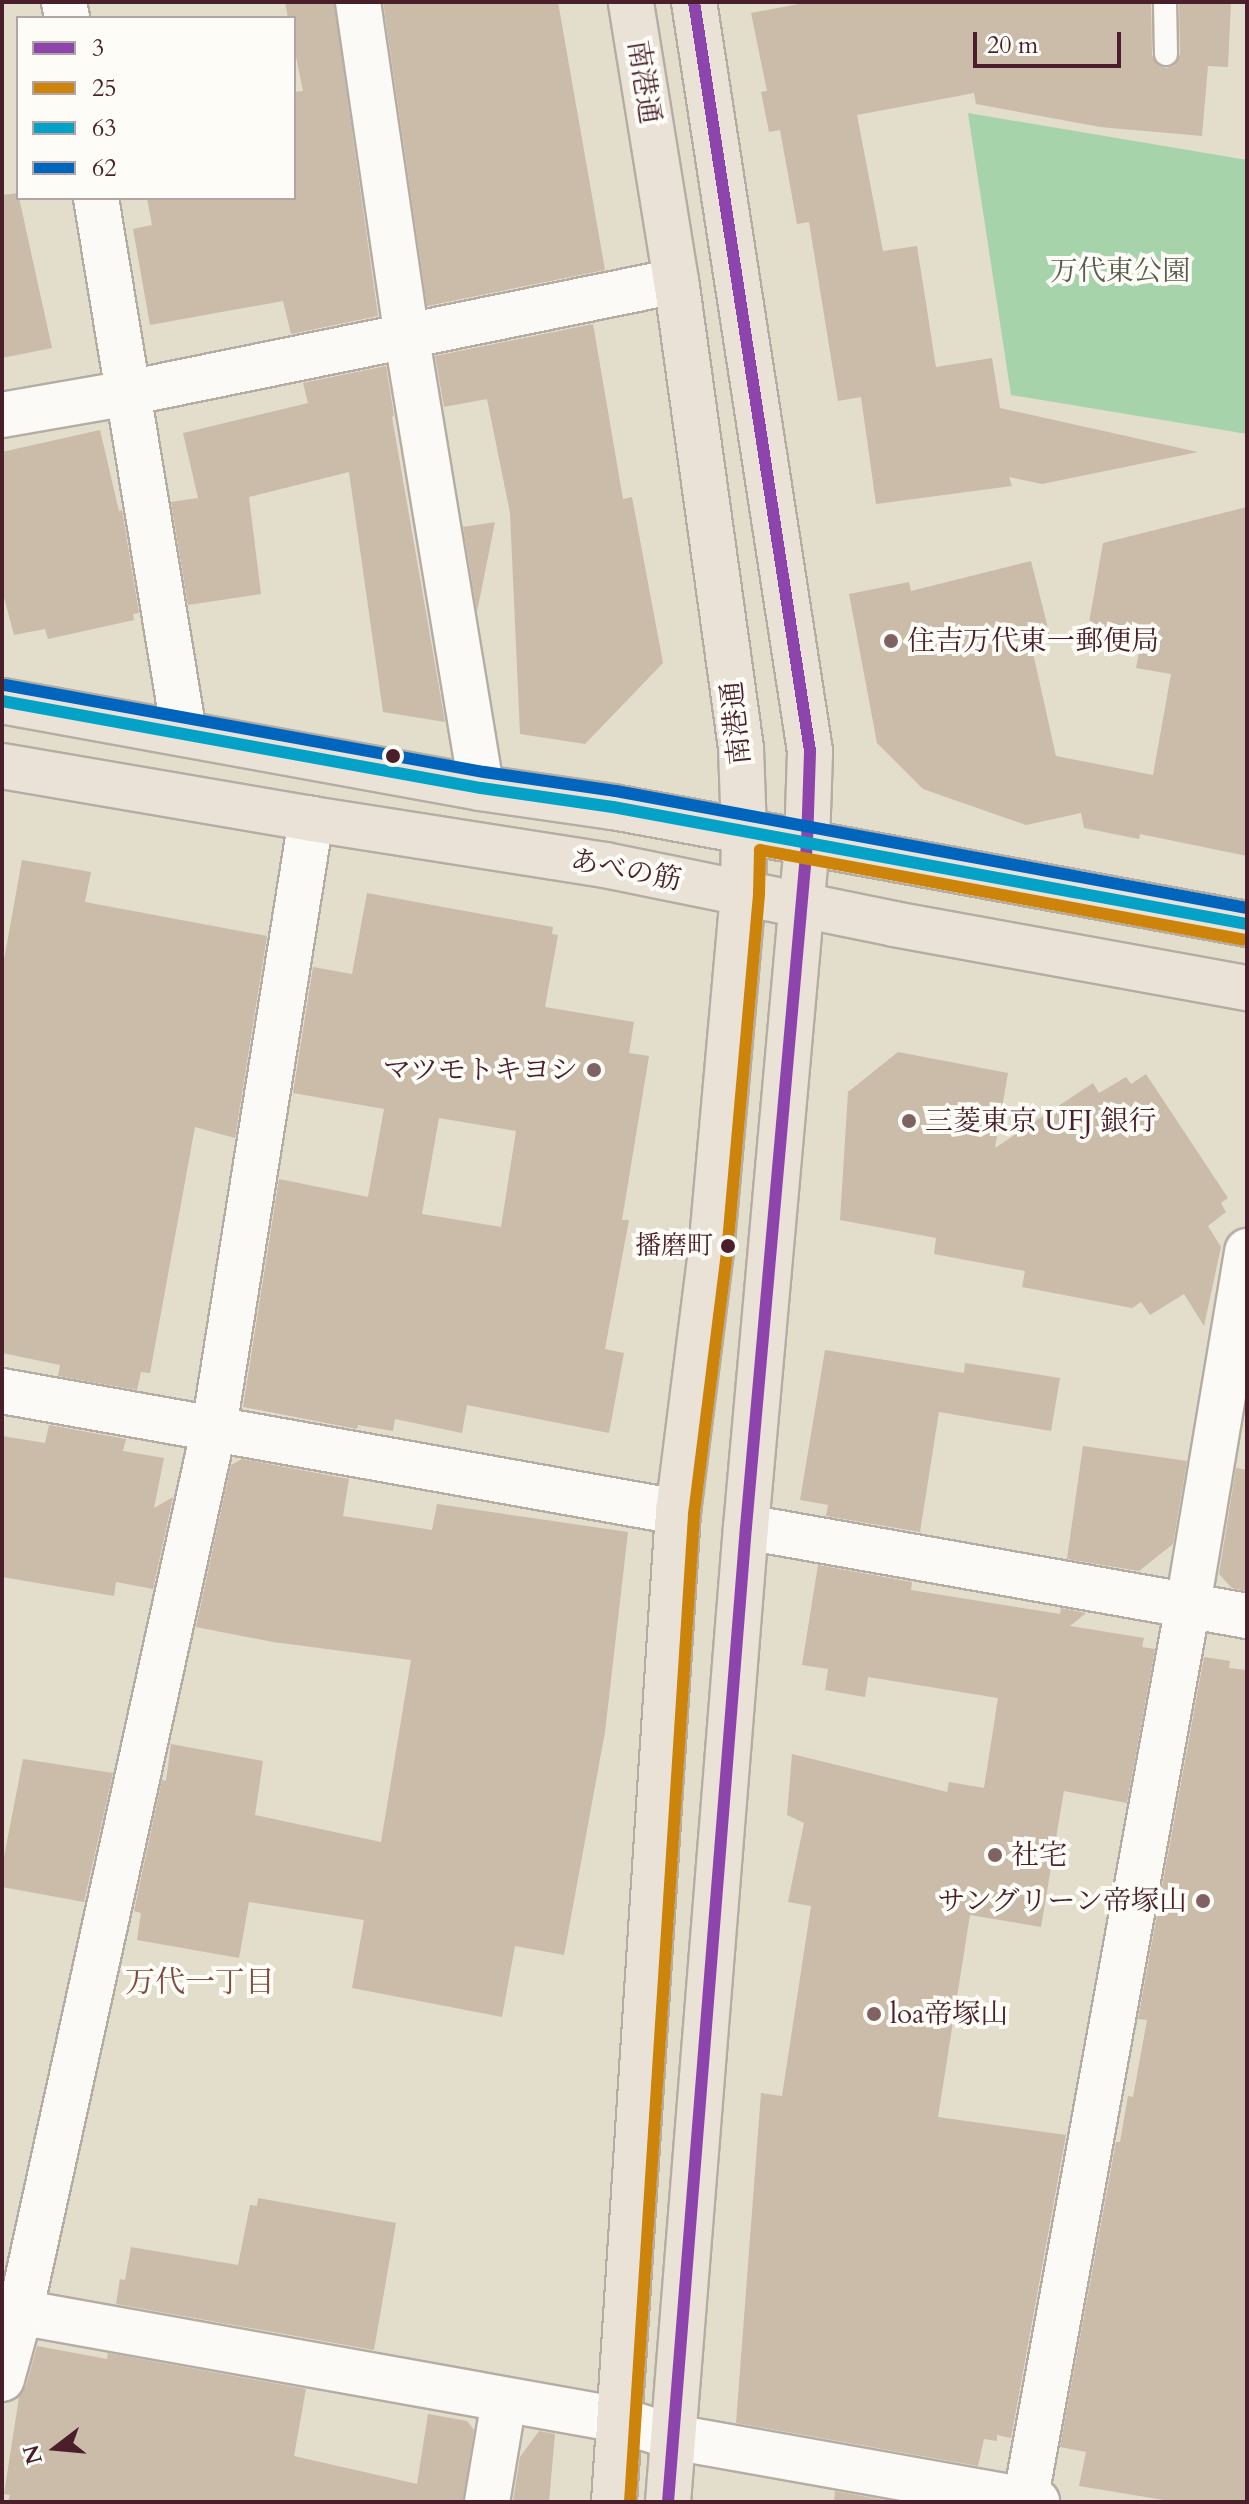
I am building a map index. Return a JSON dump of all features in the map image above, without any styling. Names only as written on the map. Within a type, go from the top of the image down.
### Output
[{"type":"main road","name":"南港通","points":[[614,2502],[678,1512],[711,1252],[743,893],[744,831],[741,748],[676,281],[631,2]]},
{"type":"main road","points":[[668,2502],[746,1527],[807,843],[810,751],[694,2]]},
{"type":"main road","name":"あべの筋","points":[[2,701],[481,788],[744,831],[1247,924]]},
{"type":"main road","name":"あべの筋","points":[[2,766],[605,865],[1247,988]]},
{"type":"street","points":[[358,2],[406,333],[481,788]]},
{"type":"street","points":[[96,200],[184,733]]},
{"type":"street","points":[[2,415],[128,393],[406,333],[676,281]]},
{"type":"street","points":[[2,2379],[11,2311],[214,1428],[311,819]]},
{"type":"street","points":[[11,2311],[620,2420],[673,2437],[1029,2501],[1188,1605],[1247,1251]]},
{"type":"street","points":[[2,1391],[678,1512]]},
{"type":"street","points":[[746,1527],[1247,1616]]},
{"type":"street","points":[[487,2502],[504,2400]]},
{"type":"lane","points":[[1165,2],[1166,54]]},
{"type":"green space","name":"万代東公園","points":[[968,113],[1247,160],[1247,434],[1011,395]]},
{"type":"building","points":[[285,2],[334,2],[378,316],[291,334],[283,301],[150,325],[133,229],[152,225],[147,200],[296,200],[296,92],[303,91],[296,57],[296,16],[288,16]]},
{"type":"building","points":[[383,2],[558,2],[605,270],[427,306]]},
{"type":"building","points":[[809,2],[1151,2],[1152,55],[1159,66],[1166,68],[1174,66],[1180,54],[1179,2],[1231,2],[1228,67],[1208,66],[1202,136],[1100,127],[976,104],[974,93],[857,115],[883,251],[917,246],[936,367],[992,358],[1000,408],[1198,452],[1042,484],[1009,477],[1012,486],[876,504],[861,397],[838,401],[809,222],[797,224],[780,130],[769,132],[761,92],[767,91],[751,13]]},
{"type":"building","points":[[16,193],[16,200],[20,200],[52,348],[2,358],[2,195]]},
{"type":"building","points":[[593,324],[623,499],[632,497],[663,663],[585,744],[520,734],[510,513],[487,399],[444,407],[435,356]]},
{"type":"building","points":[[386,366],[392,417],[445,722],[383,712],[349,472],[249,497],[261,594],[188,605],[171,502],[198,498],[183,433],[308,403],[303,383]]},
{"type":"building","points":[[100,430],[119,511],[122,510],[139,613],[133,614],[134,620],[48,639],[45,629],[14,635],[2,590],[2,452]]},
{"type":"building","points":[[1247,507],[1247,856],[1140,834],[1139,839],[1084,828],[1081,813],[1026,825],[923,789],[877,743],[849,594],[909,582],[911,591],[1031,561],[1051,640],[1031,644],[1056,756],[1153,775],[1171,674],[1136,668],[1141,643],[1087,634],[1103,543]]},
{"type":"building","points":[[495,522],[477,612],[463,527]]},
{"type":"building","points":[[22,860],[91,872],[85,902],[267,936],[235,1138],[195,1127],[150,1373],[141,1372],[137,1390],[58,1376],[60,1365],[2,1353],[2,971]]},
{"type":"building","points":[[367,893],[553,927],[552,934],[558,935],[545,1007],[634,1022],[629,1053],[649,1056],[622,1220],[629,1220],[605,1349],[624,1353],[609,1433],[467,1405],[462,1433],[395,1419],[393,1431],[358,1425],[357,1429],[243,1407],[279,1179],[368,1197],[384,1109],[293,1093],[313,967],[352,974]],"holes":[[[439,1118],[516,1131],[501,1227],[422,1214]]]},
{"type":"building","points":[[898,1052],[1008,1073],[995,1148],[1093,1083],[1099,1093],[1126,1077],[1131,1084],[1146,1074],[1228,1198],[1221,1203],[1226,1212],[1208,1226],[1221,1247],[1204,1326],[1184,1294],[1150,1315],[1141,1302],[1132,1308],[1022,1287],[1025,1271],[934,1254],[936,1238],[840,1220],[848,1092]]},
{"type":"building","points":[[825,1350],[964,1373],[965,1363],[1060,1378],[1051,1431],[939,1412],[920,1532],[826,1516],[828,1505],[800,1500]]},
{"type":"building","points":[[49,1425],[126,1439],[123,1451],[164,1458],[154,1508],[173,1497],[153,1589],[116,1582],[114,1596],[2,1577],[2,1436],[45,1443]]},
{"type":"building","points":[[1083,1446],[1187,1461],[1173,1544],[1139,1571],[1067,1559]]},
{"type":"building","points":[[242,1459],[349,1479],[343,1516],[432,1530],[437,1504],[628,1532],[605,1732],[564,1955],[515,1946],[502,2017],[352,1988],[364,1920],[249,1902],[239,1958],[137,1940],[141,1913],[134,1911],[162,1780],[166,1781],[171,1744],[263,1761],[255,1815],[381,1842],[411,1660],[273,1642],[196,1627],[231,1465]]},
{"type":"building","points":[[1236,1468],[1247,1470],[1247,1591],[1232,1588],[1219,1574]]},
{"type":"building","points":[[818,1565],[912,1582],[911,1590],[1060,1614],[1061,1608],[1086,1613],[1070,1626],[1144,1638],[1142,1647],[1155,1649],[1127,1803],[1064,1791],[1041,1927],[970,1915],[938,2117],[1066,2135],[1011,2438],[997,2435],[997,2441],[984,2439],[978,2466],[736,2423],[761,2093],[782,2096],[811,1906],[788,1902],[804,1823],[787,1815],[792,1754],[947,1792],[949,1782],[984,1788],[998,1698],[868,1677],[865,1697],[825,1690],[828,1669],[802,1665]]},
{"type":"building","points":[[1204,1657],[1230,1661],[1229,1668],[1247,1670],[1247,2502],[1176,2502],[1079,2486],[1086,2452],[1060,2447],[1116,2142],[1120,2142],[1128,2096],[1133,2097],[1147,2020],[1138,2019]]},
{"type":"building","points":[[23,1759],[113,1773],[84,1902],[2,1887],[2,1867]]},
{"type":"building","points":[[258,2198],[396,2223],[374,2350],[116,2304],[120,2279],[125,2280],[131,2247],[238,2265],[250,2205],[257,2206]]},
{"type":"building","points":[[37,2346],[107,2359],[108,2353],[306,2389],[294,2456],[417,2484],[428,2414],[467,2421],[474,2430],[463,2502],[8,2502],[10,2495],[4,2494],[19,2397],[26,2386]]},
{"type":"building","points":[[539,2431],[555,2434],[549,2502],[513,2501],[520,2457]]},
{"type":"building","points":[[835,2491],[894,2502],[834,2502]]},
{"type":"transit line","name":"3","points":[[668,2502],[746,1527],[807,843],[810,751],[694,2]]},
{"type":"transit line","name":"62","points":[[5,685],[484,772],[616,791],[1247,908]]},
{"type":"transit line","name":"63","points":[[2,701],[481,788],[613,807],[1247,924]]},
{"type":"transit line","name":"25","points":[[630,2502],[694,1514],[727,1253],[759,894],[760,850],[1244,940]]},
{"type":"place","name":"住吉万代東一郵便局","points":[[891,641]]},
{"type":"place","name":"マツモトキヨシ","points":[[594,1070]]},
{"type":"place","name":"三菱東京 UFJ 銀行","points":[[909,1121]]},
{"type":"place","name":"播磨町","points":[[728,1246]]},
{"type":"place","name":"社宅","points":[[995,1855]]},
{"type":"place","name":"サングリーン帝塚山","points":[[1203,1901]]},
{"type":"place","name":"loa帝塚山","points":[[874,2014]]},
{"type":"district","name":"万代一丁目","points":[[200,1983]]}]
